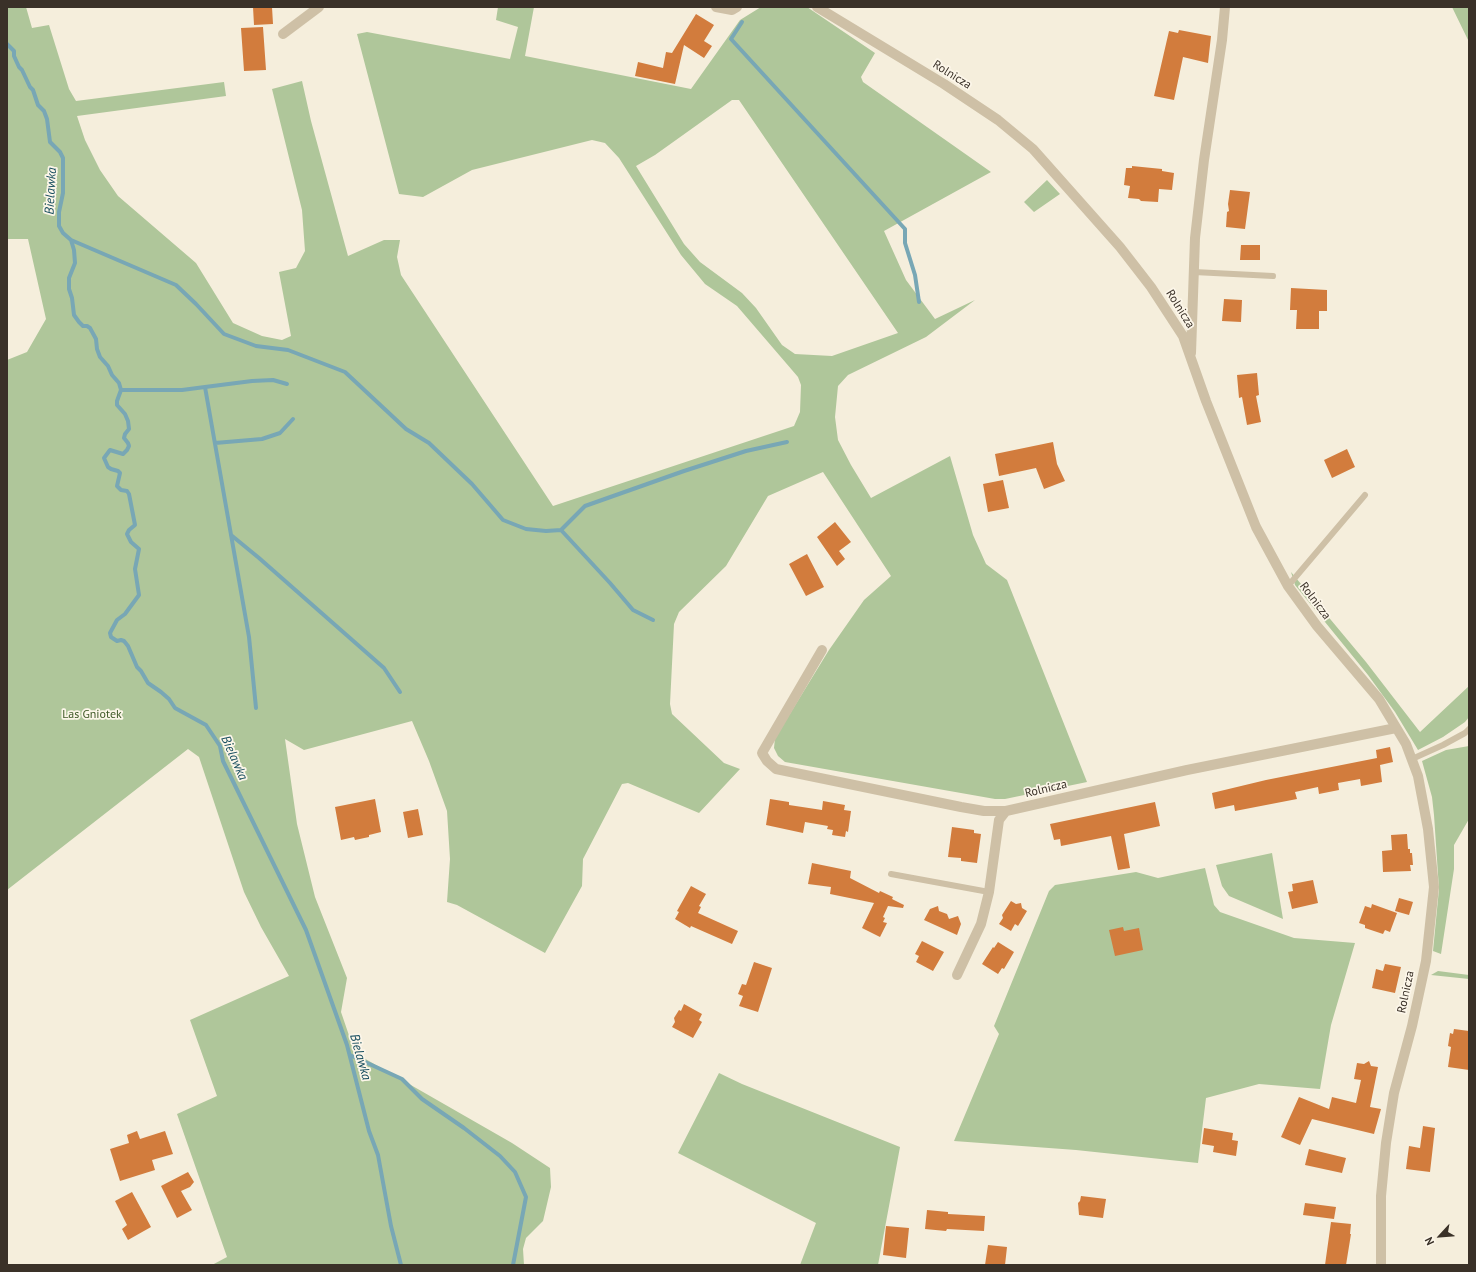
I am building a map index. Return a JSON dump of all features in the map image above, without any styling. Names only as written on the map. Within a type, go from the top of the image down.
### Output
[{"type":"street","points":[[283,34],[319,7]]},
{"type":"street","points":[[716,7],[732,10],[737,7]]},
{"type":"street","name":"Rolnicza","points":[[817,7],[944,84],[992,116],[1033,149],[1115,242],[1151,287],[1183,336],[1206,401],[1256,527],[1288,586],[1317,626],[1379,700],[1406,744],[1418,776],[1426,821],[1434,887],[1426,961],[1412,1026],[1394,1094],[1386,1143],[1380,1196],[1381,1265]]},
{"type":"street","points":[[1190,357],[1194,238],[1222,40],[1225,7]]},
{"type":"street","name":"Rolnicza","points":[[822,650],[762,753],[767,761],[776,769],[984,811],[1006,811],[1187,770],[1396,728]]},
{"type":"street","points":[[957,975],[981,924],[989,892],[1000,820],[1006,811]]},
{"type":"lane","points":[[1194,272],[1272,276]]},
{"type":"lane","points":[[1288,586],[1365,496]]},
{"type":"lane","points":[[1412,759],[1443,745],[1465,733],[1469,729]]},
{"type":"lane","points":[[891,874],[989,892]]},
{"type":"green space","name":"Las Gniotek","points":[[7,7],[26,7],[32,28],[49,25],[69,89],[76,101],[224,82],[226,96],[77,116],[85,140],[100,170],[118,196],[196,263],[233,323],[262,336],[282,340],[291,336],[279,272],[296,268],[305,251],[302,210],[272,89],[302,81],[311,121],[348,256],[384,240],[400,240],[397,257],[401,275],[553,506],[794,426],[800,412],[801,385],[798,377],[737,306],[705,284],[681,255],[619,158],[605,143],[592,140],[472,170],[423,197],[399,194],[357,34],[367,32],[510,59],[518,27],[496,20],[498,7],[534,7],[525,56],[691,89],[740,20],[761,7],[807,7],[875,53],[861,77],[863,82],[991,172],[884,231],[906,280],[935,319],[975,300],[926,337],[848,375],[838,386],[835,417],[838,440],[871,498],[950,456],[973,535],[986,564],[1007,580],[1087,782],[1005,799],[995,799],[785,762],[778,756],[774,748],[775,738],[829,650],[864,600],[891,576],[823,472],[768,496],[726,566],[679,612],[674,624],[670,704],[672,714],[724,763],[740,769],[699,813],[628,783],[622,784],[583,859],[582,886],[545,953],[457,905],[447,902],[450,859],[447,811],[429,761],[412,721],[304,750],[285,739],[297,824],[315,897],[347,978],[341,1012],[355,1053],[512,1143],[550,1168],[551,1187],[543,1221],[526,1238],[523,1249],[524,1265],[212,1265],[227,1257],[177,1114],[217,1096],[190,1020],[289,976],[261,927],[244,892],[199,757],[188,749],[7,890],[7,360],[27,352],[46,319],[28,239],[7,239]],"holes":[[[732,100],[739,100],[898,333],[832,356],[795,354],[782,345],[756,308],[742,293],[700,262],[684,244],[636,166],[655,155]]]},
{"type":"green space","points":[[1452,7],[1469,7],[1469,42]]},
{"type":"green space","points":[[1047,180],[1060,194],[1034,212],[1024,202]]},
{"type":"green space","points":[[1291,572],[1366,662],[1420,732],[1469,686],[1469,717],[1465,722],[1443,737],[1418,750],[1395,712],[1368,675],[1295,585]]},
{"type":"green space","points":[[1469,746],[1469,819],[1454,845],[1454,869],[1441,954],[1433,951],[1439,889],[1432,797],[1422,761],[1446,750]]},
{"type":"green space","points":[[1272,853],[1283,919],[1229,896],[1222,886],[1216,865]]},
{"type":"green space","points":[[1205,868],[1214,905],[1220,912],[1294,938],[1355,943],[1331,1025],[1320,1089],[1259,1084],[1206,1098],[1198,1163],[1076,1150],[954,1141],[999,1034],[994,1026],[1049,891],[1055,885],[1136,872],[1158,878]]},
{"type":"green space","points":[[1438,971],[1469,975],[1469,979],[1431,975]]},
{"type":"green space","points":[[719,1073],[742,1084],[900,1147],[878,1265],[800,1265],[816,1223],[678,1153]]},
{"type":"building","points":[[253,7],[272,7],[273,24],[254,25]]},
{"type":"building","points":[[696,14],[714,25],[704,41],[712,46],[704,58],[684,45],[675,84],[635,76],[638,62],[663,68],[666,52],[672,53]]},
{"type":"building","points":[[263,27],[266,70],[244,71],[241,28]]},
{"type":"building","points":[[1179,30],[1211,36],[1208,63],[1183,57],[1174,100],[1154,96],[1169,31],[1178,33]]},
{"type":"building","points":[[1132,166],[1162,169],[1162,171],[1174,173],[1172,190],[1159,189],[1158,202],[1141,201],[1139,199],[1128,198],[1130,186],[1124,185],[1126,168],[1132,168]]},
{"type":"building","points":[[1230,190],[1250,192],[1245,229],[1226,227],[1227,212],[1229,211],[1228,204]]},
{"type":"building","points":[[1241,245],[1260,245],[1260,260],[1240,260]]},
{"type":"building","points":[[1291,288],[1327,290],[1327,311],[1319,311],[1319,329],[1296,329],[1297,310],[1290,310]]},
{"type":"building","points":[[1224,299],[1242,300],[1241,322],[1222,321]]},
{"type":"building","points":[[1257,373],[1259,395],[1256,396],[1261,422],[1247,425],[1242,397],[1239,398],[1237,375]]},
{"type":"building","points":[[1053,442],[1057,464],[1065,481],[1044,489],[1036,468],[999,476],[995,454]]},
{"type":"building","points":[[1347,449],[1355,467],[1332,478],[1324,460]]},
{"type":"building","points":[[1003,480],[1009,508],[988,512],[983,484]]},
{"type":"building","points":[[835,522],[851,542],[839,551],[845,559],[837,566],[817,537]]},
{"type":"building","points":[[807,554],[824,587],[806,596],[789,564]]},
{"type":"building","points":[[1390,747],[1393,762],[1380,765],[1382,782],[1361,786],[1360,779],[1338,783],[1339,790],[1319,794],[1318,787],[1295,792],[1297,799],[1235,811],[1234,805],[1215,809],[1212,793],[1266,780],[1377,758],[1376,750]]},
{"type":"building","points":[[375,799],[381,832],[369,835],[369,837],[355,840],[354,837],[341,840],[335,807]]},
{"type":"building","points":[[770,799],[789,802],[789,805],[822,810],[823,801],[845,805],[844,810],[851,811],[848,832],[846,831],[845,837],[832,835],[833,830],[827,829],[828,826],[805,822],[803,833],[766,825]]},
{"type":"building","points":[[1155,802],[1160,826],[1124,834],[1130,868],[1118,870],[1111,836],[1061,846],[1060,839],[1054,840],[1050,824]]},
{"type":"building","points":[[418,809],[423,835],[408,838],[403,812]]},
{"type":"building","points":[[952,827],[974,830],[974,833],[981,834],[977,863],[961,861],[961,858],[948,857]]},
{"type":"building","points":[[1407,834],[1408,849],[1410,849],[1410,853],[1412,853],[1413,865],[1410,865],[1411,871],[1383,872],[1382,851],[1392,850],[1391,835]]},
{"type":"building","points":[[812,863],[851,871],[850,878],[879,893],[880,891],[893,897],[892,899],[904,905],[903,908],[888,906],[883,917],[885,918],[883,922],[887,923],[880,937],[862,928],[874,903],[830,894],[831,887],[808,884]]},
{"type":"building","points":[[1313,880],[1318,903],[1292,909],[1288,892],[1293,891],[1292,884]]},
{"type":"building","points":[[691,886],[706,894],[699,906],[701,907],[698,913],[738,931],[732,944],[691,926],[690,928],[675,919],[679,912],[677,911]]},
{"type":"building","points":[[1399,898],[1413,902],[1409,915],[1395,911]]},
{"type":"building","points":[[1011,901],[1016,904],[1021,903],[1022,908],[1027,911],[1018,926],[1015,924],[1011,931],[999,924],[1003,918],[1002,915]]},
{"type":"building","points":[[1372,904],[1397,913],[1390,932],[1385,930],[1383,934],[1365,928],[1365,925],[1359,923],[1365,906],[1371,908]]},
{"type":"building","points":[[938,906],[939,911],[947,914],[949,919],[958,916],[961,924],[957,935],[924,920],[930,909]]},
{"type":"building","points":[[1123,927],[1124,931],[1139,928],[1143,950],[1115,956],[1109,930]]},
{"type":"building","points":[[922,941],[944,952],[933,971],[916,962],[919,956],[915,954]]},
{"type":"building","points":[[998,942],[1014,952],[1004,969],[1002,968],[998,974],[982,964]]},
{"type":"building","points":[[754,962],[772,968],[758,1012],[739,1006],[743,996],[738,994],[742,984],[746,985]]},
{"type":"building","points":[[1385,964],[1401,967],[1395,993],[1372,988],[1376,969],[1383,971]]},
{"type":"building","points":[[684,1004],[702,1014],[699,1020],[702,1022],[693,1038],[672,1027],[675,1022],[674,1018],[679,1010],[681,1011]]},
{"type":"building","points":[[1454,1029],[1469,1031],[1469,1070],[1448,1067],[1451,1047],[1448,1046],[1450,1033],[1453,1034]]},
{"type":"building","points":[[1369,1061],[1371,1066],[1378,1067],[1370,1107],[1381,1109],[1374,1134],[1312,1119],[1300,1145],[1281,1137],[1299,1097],[1329,1109],[1332,1097],[1356,1103],[1361,1080],[1354,1079],[1357,1063],[1364,1064]]},
{"type":"building","points":[[1423,1126],[1435,1128],[1430,1172],[1406,1169],[1409,1146],[1420,1148]]},
{"type":"building","points":[[1204,1128],[1233,1133],[1232,1140],[1238,1141],[1236,1156],[1213,1152],[1214,1146],[1202,1144]]},
{"type":"building","points":[[137,1131],[140,1139],[165,1131],[173,1154],[152,1160],[155,1170],[120,1181],[110,1149],[129,1143],[127,1135]]},
{"type":"building","points":[[1309,1149],[1346,1158],[1342,1173],[1305,1165]]},
{"type":"building","points":[[188,1172],[194,1182],[190,1187],[181,1191],[192,1210],[177,1218],[161,1186]]},
{"type":"building","points":[[132,1192],[151,1227],[128,1240],[122,1229],[127,1225],[115,1201]]},
{"type":"building","points":[[1081,1196],[1106,1199],[1103,1218],[1079,1215],[1078,1203]]},
{"type":"building","points":[[1305,1203],[1336,1207],[1334,1219],[1303,1215]]},
{"type":"building","points":[[927,1210],[948,1212],[948,1214],[985,1216],[984,1231],[947,1229],[946,1231],[925,1229]]},
{"type":"building","points":[[1331,1222],[1351,1224],[1351,1234],[1346,1265],[1325,1265]]},
{"type":"building","points":[[886,1226],[909,1228],[906,1258],[883,1255]]},
{"type":"building","points":[[988,1245],[1007,1247],[1005,1265],[985,1265]]},
{"type":"waterway","points":[[742,22],[731,39],[905,229],[905,243],[915,275],[919,302]]},
{"type":"waterway","name":"Bielawka","points":[[7,44],[14,51],[14,56],[19,67],[33,90],[38,105],[44,111],[47,119],[50,142],[60,152],[63,158],[63,193],[59,212],[59,226],[63,233],[71,240],[74,250],[75,263],[69,278],[69,289],[72,298],[74,315],[83,326],[90,328],[96,339],[100,357],[119,383],[121,390],[117,405],[125,414],[128,421],[129,429],[124,438],[129,446],[127,450],[123,454],[110,450],[104,458],[108,467],[120,473],[117,486],[121,490],[127,491],[129,494],[135,525],[127,534],[131,542],[139,549],[135,569],[139,595],[125,614],[117,620],[110,633],[111,637],[117,641],[124,641],[128,646],[137,667],[148,683],[169,699],[175,708],[206,725],[220,746],[223,761],[306,930],[347,1045],[369,1131],[378,1155],[391,1226],[401,1265]]},
{"type":"waterway","points":[[71,240],[176,285],[224,334],[256,346],[288,350],[345,372],[406,429],[429,443],[472,484],[503,520],[526,529],[546,531],[561,530],[585,506],[746,451],[787,442]]},
{"type":"waterway","points":[[205,387],[273,380],[287,384]]},
{"type":"waterway","points":[[121,390],[182,390],[205,387],[249,637],[256,708]]},
{"type":"waterway","points":[[215,443],[262,439],[280,433],[293,419]]},
{"type":"waterway","points":[[561,530],[633,610],[653,620]]},
{"type":"waterway","points":[[231,535],[384,668],[400,692]]},
{"type":"waterway","points":[[350,1055],[402,1079],[422,1099],[464,1128],[500,1156],[515,1172],[526,1197],[513,1265]]}]
